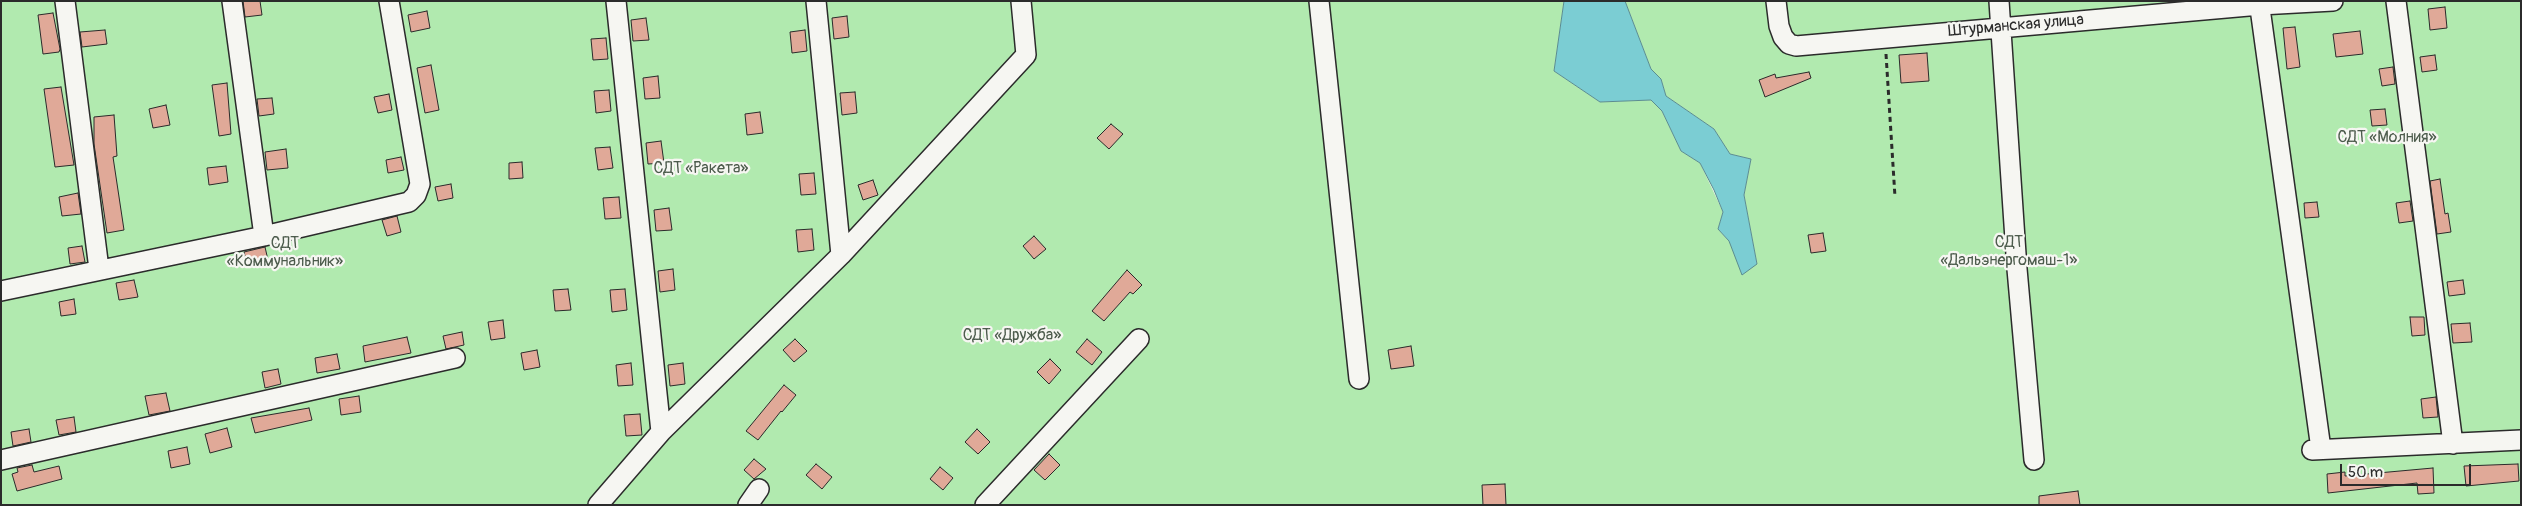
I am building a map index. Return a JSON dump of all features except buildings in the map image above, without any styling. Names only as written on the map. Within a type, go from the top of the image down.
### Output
[{"type":"lane","points":[[65,1],[99,269]]},
{"type":"lane","points":[[232,1],[264,236]]},
{"type":"lane","points":[[1,290],[264,236],[408,202],[416,195],[420,184],[389,1]]},
{"type":"lane","points":[[616,1],[661,432]]},
{"type":"lane","points":[[816,1],[841,255]]},
{"type":"lane","points":[[598,505],[661,432],[841,255],[1026,55],[1021,1]]},
{"type":"lane","points":[[1319,1],[1359,379]]},
{"type":"lane","name":"Штурманская улица","points":[[1776,1],[1779,26],[1783,37],[1789,44],[2001,28],[2254,4],[2333,1]]},
{"type":"lane","points":[[1999,1],[2017,269],[2034,460]]},
{"type":"lane","points":[[2396,1],[2453,444]]},
{"type":"lane","points":[[2254,4],[2316,450],[2521,440]]},
{"type":"lane","points":[[985,505],[1139,339]]},
{"type":"lane","points":[[1,460],[455,358]]},
{"type":"lane","points":[[748,505],[759,489]]},
{"type":"path","points":[[1884,38],[1895,197]]},
{"type":"green space","points":[[1,1],[1564,1],[1554,71],[1600,102],[1651,100],[1662,111],[1681,151],[1700,163],[1723,212],[1718,229],[1729,241],[1757,264],[1744,195],[1751,159],[1730,154],[1714,129],[1666,96],[1661,79],[1651,69],[1625,1],[2521,1],[2521,505],[1,505]]},
{"type":"water","points":[[1564,1],[1625,1],[1651,69],[1661,79],[1666,96],[1714,129],[1730,154],[1751,159],[1744,195],[1757,264],[1742,275],[1729,241],[1718,229],[1723,212],[1714,190],[1700,163],[1681,151],[1662,111],[1651,100],[1600,102],[1554,71]]},
{"type":"park label","name":"СДТ «Молния»","points":[[2387,138]]},
{"type":"park label","name":"СДТ «Ракета»","points":[[701,169]]},
{"type":"park label","name":"СДТ «Дальэнергомаш-1»","points":[[2009,252]]},
{"type":"park label","name":"СДТ «Коммунальник»","points":[[285,253]]},
{"type":"park label","name":"СДТ «Дружба»","points":[[1012,336]]}]
